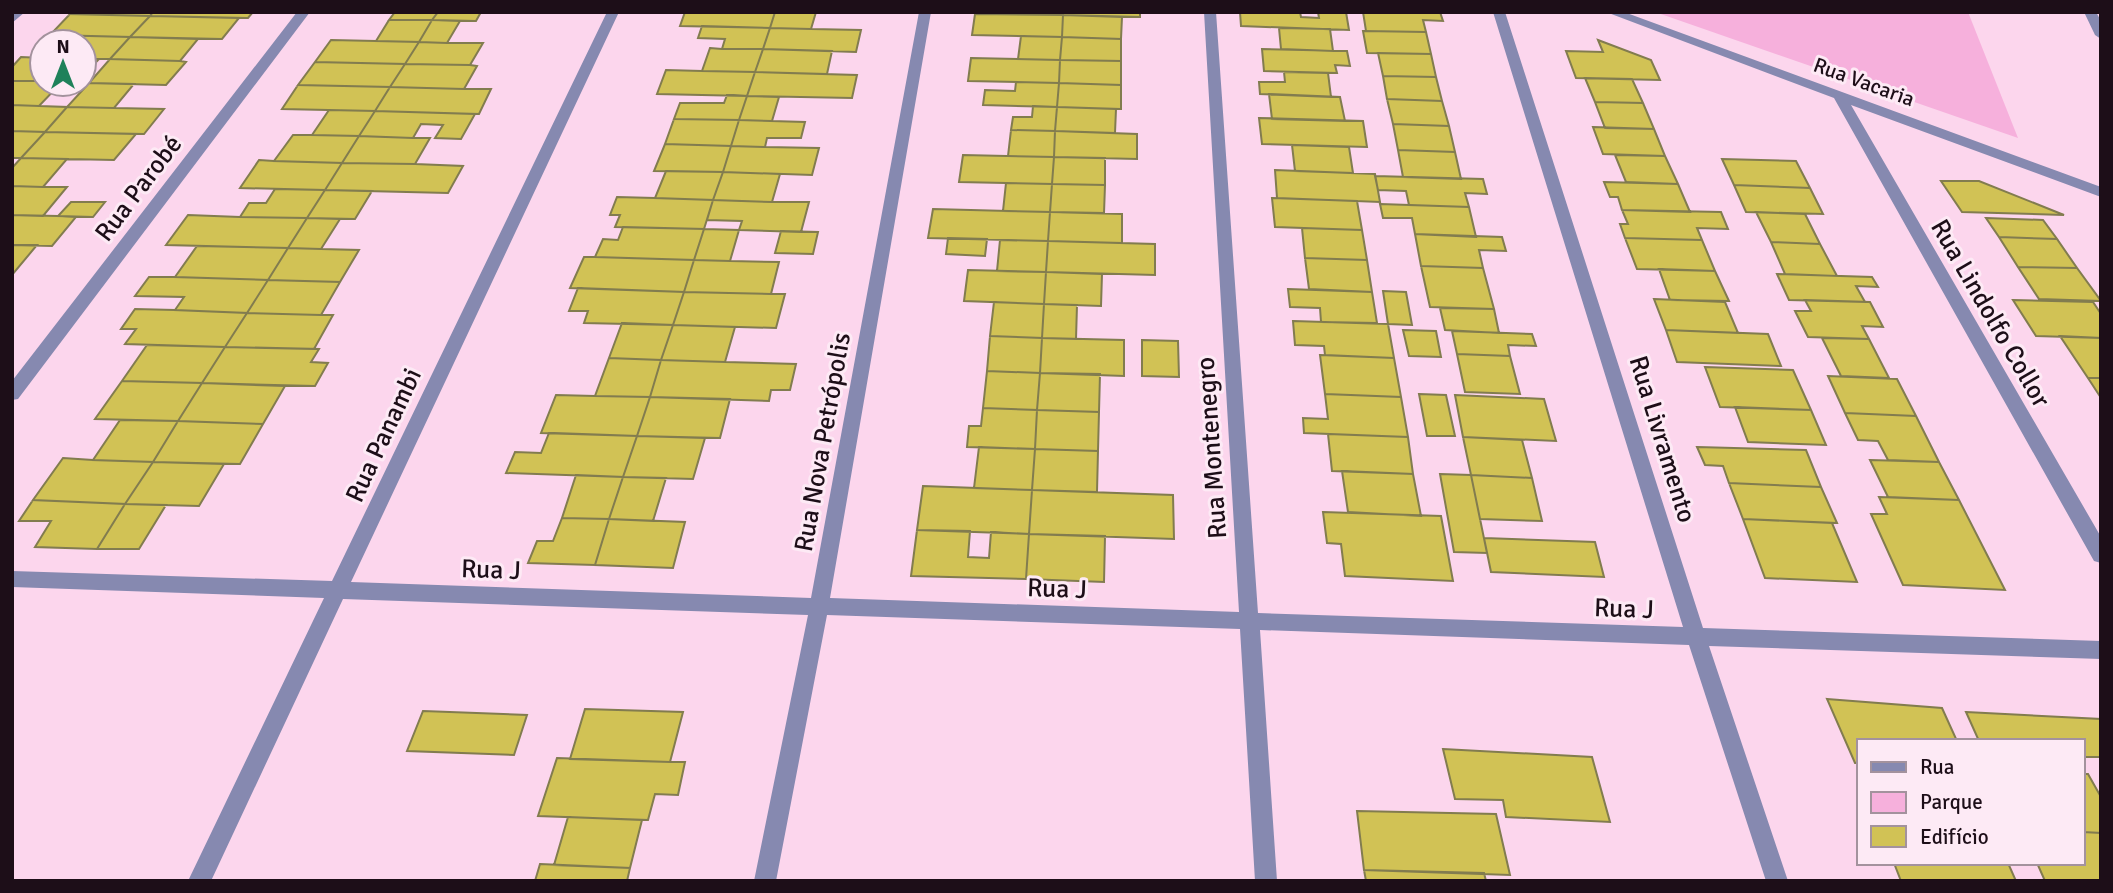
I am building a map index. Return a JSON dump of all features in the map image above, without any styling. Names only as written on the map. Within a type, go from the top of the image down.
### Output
[{"type":"street","points":[[12,19],[19,12]]},
{"type":"street","name":"Rua Parobé","points":[[12,394],[304,12]]},
{"type":"street","name":"Rua Panambi","points":[[199,881],[613,12]]},
{"type":"street","name":"Rua Nova Petrópolis","points":[[765,881],[819,606],[925,12]]},
{"type":"street","name":"Rua Montenegro","points":[[1210,12],[1266,881]]},
{"type":"street","name":"Rua Livramento","points":[[1499,12],[1696,637],[1777,881]]},
{"type":"street","name":"Rua Vacaria","points":[[1612,12],[2101,192]]},
{"type":"street","points":[[2090,12],[2101,35]]},
{"type":"street","name":"Rua Lindolfo Collor","points":[[1839,96],[2101,555]]},
{"type":"street","name":"Rua J","points":[[12,579],[2101,650]]},
{"type":"green space","points":[[1655,12],[1968,12],[2018,138]]},
{"type":"building","points":[[153,12],[150,16],[70,14]]},
{"type":"building","points":[[153,12],[253,12],[248,18],[150,16]]},
{"type":"building","points":[[395,12],[438,12],[432,20],[389,20]]},
{"type":"building","points":[[438,12],[481,12],[476,21],[432,20]]},
{"type":"building","points":[[685,12],[775,12],[770,28],[680,26]]},
{"type":"building","points":[[775,12],[816,12],[811,29],[770,28]]},
{"type":"building","points":[[1063,12],[1063,15],[1023,14]]},
{"type":"building","points":[[1063,12],[1140,12],[1140,17],[1063,15]]},
{"type":"building","points":[[1240,12],[1300,12],[1301,17],[1319,18],[1318,12],[1346,12],[1349,30],[1241,26]]},
{"type":"building","points":[[1363,12],[1440,12],[1443,21],[1423,20],[1426,32],[1366,31]]},
{"type":"building","points":[[70,14],[150,16],[130,37],[98,36],[98,28],[57,28]]},
{"type":"building","points":[[975,14],[1063,15],[1062,37],[972,35]]},
{"type":"building","points":[[1063,15],[1122,17],[1121,39],[1062,37]]},
{"type":"building","points":[[150,16],[239,18],[222,39],[130,37]]},
{"type":"building","points":[[389,20],[432,20],[419,42],[376,41]]},
{"type":"building","points":[[432,20],[460,21],[447,43],[419,42]]},
{"type":"building","points":[[702,26],[770,28],[763,49],[722,49],[725,39],[698,38]]},
{"type":"building","points":[[770,28],[861,30],[856,52],[763,49]]},
{"type":"building","points":[[1279,28],[1330,29],[1333,51],[1281,49]]},
{"type":"building","points":[[1363,31],[1426,32],[1431,54],[1367,53]]},
{"type":"building","points":[[98,36],[130,37],[110,59],[98,59]]},
{"type":"building","points":[[1021,36],[1062,37],[1060,60],[1018,59]]},
{"type":"building","points":[[130,37],[198,39],[180,61],[110,59]]},
{"type":"building","points":[[1062,37],[1121,39],[1121,61],[1060,60]]},
{"type":"building","points":[[331,40],[419,42],[405,64],[315,62]]},
{"type":"building","points":[[1598,40],[1651,60],[1660,80],[1576,78],[1566,51],[1603,52]]},
{"type":"building","points":[[419,42],[483,43],[470,65],[405,64]]},
{"type":"building","points":[[710,48],[763,49],[755,72],[702,71]]},
{"type":"building","points":[[763,49],[832,51],[827,74],[755,72]]},
{"type":"building","points":[[1262,49],[1347,51],[1350,66],[1335,65],[1337,73],[1264,71]]},
{"type":"building","points":[[1378,53],[1431,54],[1436,77],[1383,76]]},
{"type":"building","points":[[21,57],[28,57],[28,81],[12,81],[12,67]]},
{"type":"building","points":[[971,58],[1060,60],[1059,83],[968,81]]},
{"type":"building","points":[[110,59],[186,62],[166,85],[98,83],[98,73]]},
{"type":"building","points":[[1060,60],[1121,61],[1121,85],[1059,83]]},
{"type":"building","points":[[315,62],[405,64],[390,87],[298,85]]},
{"type":"building","points":[[405,64],[477,66],[464,89],[390,87]]},
{"type":"building","points":[[666,70],[755,72],[747,96],[657,94]]},
{"type":"building","points":[[755,72],[857,75],[852,98],[747,96]]},
{"type":"building","points":[[1284,72],[1328,73],[1331,97],[1260,94],[1259,82],[1285,82]]},
{"type":"building","points":[[1383,76],[1436,77],[1442,101],[1387,99]]},
{"type":"building","points":[[1585,78],[1632,79],[1643,103],[1595,102]]},
{"type":"building","points":[[12,81],[28,81],[28,98],[47,98],[39,106],[12,105]]},
{"type":"building","points":[[1016,82],[1059,83],[1057,107],[983,105],[985,90],[1015,91]]},
{"type":"building","points":[[98,83],[134,84],[114,108],[67,107],[75,98],[98,98]]},
{"type":"building","points":[[1059,83],[1121,85],[1121,109],[1057,107]]},
{"type":"building","points":[[298,85],[390,87],[375,111],[282,109]]},
{"type":"building","points":[[390,87],[491,89],[479,114],[375,111]]},
{"type":"building","points":[[1269,94],[1340,97],[1345,121],[1272,119]]},
{"type":"building","points":[[727,95],[747,96],[739,120],[674,119],[680,103],[724,103]]},
{"type":"building","points":[[747,96],[779,97],[772,121],[739,120]]},
{"type":"building","points":[[1387,99],[1442,101],[1449,126],[1393,124]]},
{"type":"building","points":[[1595,102],[1643,103],[1654,129],[1605,128]]},
{"type":"building","points":[[12,105],[67,107],[45,132],[12,131]]},
{"type":"building","points":[[1033,106],[1057,107],[1055,131],[1011,130],[1013,117],[1032,117]]},
{"type":"building","points":[[67,107],[164,109],[144,134],[45,132]]},
{"type":"building","points":[[1057,107],[1116,109],[1115,133],[1055,131]]},
{"type":"building","points":[[329,110],[375,111],[359,136],[312,135]]},
{"type":"building","points":[[375,111],[475,114],[461,139],[435,138],[443,125],[421,124],[413,138],[359,136]]},
{"type":"building","points":[[1259,118],[1363,121],[1367,147],[1262,144]]},
{"type":"building","points":[[674,119],[739,120],[731,146],[665,144]]},
{"type":"building","points":[[739,120],[805,122],[801,138],[767,138],[765,147],[731,146]]},
{"type":"building","points":[[1393,124],[1449,126],[1455,152],[1398,150]]},
{"type":"building","points":[[1593,127],[1654,129],[1665,156],[1603,154]]},
{"type":"building","points":[[1011,130],[1055,131],[1054,157],[1008,156]]},
{"type":"building","points":[[12,131],[45,132],[21,158],[12,158]]},
{"type":"building","points":[[1055,131],[1137,134],[1137,159],[1054,157]]},
{"type":"building","points":[[45,132],[136,134],[114,160],[21,158]]},
{"type":"building","points":[[293,135],[359,136],[342,163],[274,161]]},
{"type":"building","points":[[359,136],[430,138],[415,164],[342,163]]},
{"type":"building","points":[[665,144],[731,146],[723,172],[654,171]]},
{"type":"building","points":[[1292,145],[1349,147],[1353,173],[1295,171]]},
{"type":"building","points":[[731,146],[819,148],[812,175],[723,172]]},
{"type":"building","points":[[1398,150],[1455,152],[1461,179],[1403,177]]},
{"type":"building","points":[[963,155],[1054,157],[1052,184],[959,182]]},
{"type":"building","points":[[1615,155],[1665,156],[1678,184],[1626,182]]},
{"type":"building","points":[[1054,157],[1105,158],[1105,185],[1052,184]]},
{"type":"building","points":[[21,158],[67,159],[43,187],[12,186],[12,168]]},
{"type":"building","points":[[1722,159],[1796,161],[1810,188],[1734,185]]},
{"type":"building","points":[[259,160],[342,163],[325,190],[240,188]]},
{"type":"building","points":[[342,163],[463,166],[448,193],[325,190]]},
{"type":"building","points":[[1275,170],[1375,174],[1380,202],[1277,198]]},
{"type":"building","points":[[666,171],[723,172],[713,200],[655,198]]},
{"type":"building","points":[[723,172],[780,174],[772,202],[713,200]]},
{"type":"building","points":[[1375,176],[1483,179],[1487,194],[1465,193],[1469,207],[1409,205],[1406,191],[1378,190]]},
{"type":"building","points":[[1941,181],[1979,181],[2064,215],[1962,212]]},
{"type":"building","points":[[1604,182],[1678,184],[1690,212],[1622,210],[1618,197],[1610,197]]},
{"type":"building","points":[[1006,183],[1052,184],[1050,212],[1003,211]]},
{"type":"building","points":[[1052,184],[1105,185],[1104,213],[1050,212]]},
{"type":"building","points":[[1734,185],[1810,188],[1823,214],[1746,212]]},
{"type":"building","points":[[12,186],[67,187],[43,216],[12,215]]},
{"type":"building","points":[[275,189],[325,190],[307,218],[240,217],[249,203],[266,203]]},
{"type":"building","points":[[325,190],[372,191],[355,219],[307,218]]},
{"type":"building","points":[[617,197],[713,200],[704,229],[615,227],[620,215],[610,215]]},
{"type":"building","points":[[1272,198],[1357,201],[1362,230],[1275,227]]},
{"type":"building","points":[[713,200],[809,202],[801,232],[739,230],[742,221],[707,220]]},
{"type":"building","points":[[71,202],[105,202],[93,217],[58,216]]},
{"type":"building","points":[[1380,204],[1469,207],[1476,237],[1415,234],[1412,218],[1383,218]]},
{"type":"building","points":[[933,209],[1050,212],[1048,241],[928,238]]},
{"type":"building","points":[[1622,210],[1721,212],[1728,229],[1697,228],[1702,240],[1625,238],[1620,224],[1628,224]]},
{"type":"building","points":[[1050,212],[1122,214],[1122,243],[1048,241]]},
{"type":"building","points":[[1756,212],[1805,214],[1820,244],[1771,242]]},
{"type":"building","points":[[12,215],[76,217],[52,246],[12,245]]},
{"type":"building","points":[[188,215],[307,218],[288,248],[166,245]]},
{"type":"building","points":[[307,218],[340,219],[321,249],[288,248]]},
{"type":"building","points":[[1986,218],[2043,220],[2057,239],[1999,237]]},
{"type":"building","points":[[623,227],[704,229],[694,260],[595,257],[603,239],[618,240]]},
{"type":"building","points":[[1302,228],[1362,230],[1367,260],[1305,258]]},
{"type":"building","points":[[704,229],[739,230],[730,261],[694,260]]},
{"type":"building","points":[[781,231],[818,232],[813,254],[775,253]]},
{"type":"building","points":[[1415,234],[1502,237],[1506,251],[1479,250],[1483,268],[1421,266]]},
{"type":"building","points":[[1999,237],[2057,239],[2077,268],[2018,267]]},
{"type":"building","points":[[948,238],[987,239],[985,256],[946,254]]},
{"type":"building","points":[[1625,238],[1702,240],[1715,271],[1637,269]]},
{"type":"building","points":[[1000,240],[1048,241],[1046,272],[997,271]]},
{"type":"building","points":[[1048,241],[1155,244],[1155,275],[1046,272]]},
{"type":"building","points":[[1771,242],[1820,244],[1837,276],[1785,274]]},
{"type":"building","points":[[12,245],[37,245],[12,275]]},
{"type":"building","points":[[197,246],[288,248],[268,280],[175,277]]},
{"type":"building","points":[[288,248],[359,250],[340,282],[268,280]]},
{"type":"building","points":[[584,257],[694,260],[684,292],[570,288]]},
{"type":"building","points":[[1305,258],[1367,260],[1372,292],[1309,289]]},
{"type":"building","points":[[694,260],[779,262],[771,294],[684,292]]},
{"type":"building","points":[[1421,266],[1483,268],[1494,309],[1430,307]]},
{"type":"building","points":[[2018,267],[2077,268],[2101,301],[2039,299]]},
{"type":"building","points":[[1659,269],[1715,271],[1729,301],[1670,300]]},
{"type":"building","points":[[968,270],[1046,272],[1044,304],[964,301]]},
{"type":"building","points":[[1046,272],[1102,274],[1101,306],[1044,304]]},
{"type":"building","points":[[1777,274],[1872,277],[1878,287],[1856,286],[1865,302],[1789,300]]},
{"type":"building","points":[[149,277],[268,280],[247,313],[175,310],[184,297],[135,296]]},
{"type":"building","points":[[268,280],[340,282],[321,315],[247,313]]},
{"type":"building","points":[[578,288],[684,292],[673,325],[584,323],[588,311],[569,311]]},
{"type":"building","points":[[1288,289],[1372,292],[1377,323],[1321,322],[1320,308],[1290,307]]},
{"type":"building","points":[[1383,291],[1406,292],[1412,325],[1388,324]]},
{"type":"building","points":[[684,292],[785,294],[776,328],[673,325]]},
{"type":"building","points":[[1654,299],[1725,302],[1738,333],[1666,330]]},
{"type":"building","points":[[1805,300],[1870,302],[1883,327],[1862,326],[1869,339],[1808,337],[1795,311],[1811,311]]},
{"type":"building","points":[[2013,300],[2093,302],[2101,314],[2101,338],[2036,336]]},
{"type":"building","points":[[994,302],[1044,304],[1042,338],[990,336]]},
{"type":"building","points":[[1044,304],[1077,305],[1076,339],[1042,338]]},
{"type":"building","points":[[1440,308],[1494,309],[1499,333],[1445,330]]},
{"type":"building","points":[[135,309],[247,313],[225,347],[125,344],[136,329],[121,329]]},
{"type":"building","points":[[247,313],[333,315],[314,349],[225,347]]},
{"type":"building","points":[[1293,321],[1388,324],[1394,358],[1325,355],[1324,346],[1295,345]]},
{"type":"building","points":[[622,323],[673,325],[661,360],[609,358]]},
{"type":"building","points":[[673,325],[735,327],[725,362],[661,360]]},
{"type":"building","points":[[1403,330],[1436,331],[1441,357],[1409,356]]},
{"type":"building","points":[[1666,330],[1768,334],[1781,366],[1677,362]]},
{"type":"building","points":[[1452,331],[1532,334],[1536,346],[1508,345],[1510,356],[1457,354]]},
{"type":"building","points":[[990,336],[1042,338],[1040,373],[987,371]]},
{"type":"building","points":[[2060,336],[2101,338],[2101,378],[2088,378]]},
{"type":"building","points":[[1042,338],[1124,340],[1124,376],[1040,373]]},
{"type":"building","points":[[1822,338],[1869,339],[1889,378],[1841,376]]},
{"type":"building","points":[[1142,340],[1178,341],[1179,377],[1142,376]]},
{"type":"building","points":[[147,345],[225,347],[202,383],[122,381]]},
{"type":"building","points":[[225,347],[319,349],[311,362],[328,363],[315,386],[202,383]]},
{"type":"building","points":[[1457,354],[1510,356],[1520,394],[1465,392]]},
{"type":"building","points":[[1320,355],[1394,358],[1401,397],[1325,394]]},
{"type":"building","points":[[609,358],[661,360],[650,397],[595,396]]},
{"type":"building","points":[[661,360],[796,364],[790,390],[771,390],[769,401],[650,397]]},
{"type":"building","points":[[1705,367],[1793,370],[1811,410],[1720,407]]},
{"type":"building","points":[[987,371],[1040,373],[1037,410],[983,408]]},
{"type":"building","points":[[1040,373],[1100,374],[1099,412],[1037,410]]},
{"type":"building","points":[[1828,376],[1897,379],[1916,416],[1845,413]]},
{"type":"building","points":[[2088,378],[2101,378],[2101,398]]},
{"type":"building","points":[[122,381],[202,383],[178,421],[95,419]]},
{"type":"building","points":[[202,383],[285,386],[263,424],[178,421]]},
{"type":"building","points":[[1325,394],[1401,397],[1408,437],[1304,433],[1303,418],[1328,419]]},
{"type":"building","points":[[1419,394],[1446,395],[1455,436],[1427,436]]},
{"type":"building","points":[[556,395],[650,397],[637,436],[541,433]]},
{"type":"building","points":[[1455,395],[1544,399],[1556,441],[1463,437]]},
{"type":"building","points":[[650,397],[730,399],[720,438],[637,436]]},
{"type":"building","points":[[1735,407],[1811,410],[1826,445],[1748,442]]},
{"type":"building","points":[[983,408],[1037,410],[1035,449],[967,447],[969,426],[981,426]]},
{"type":"building","points":[[1037,410],[1099,412],[1098,451],[1035,449]]},
{"type":"building","points":[[1845,413],[1916,416],[1939,462],[1888,460],[1878,441],[1858,440]]},
{"type":"building","points":[[120,420],[178,421],[153,462],[93,460]]},
{"type":"building","points":[[178,421],[263,424],[240,464],[153,462]]},
{"type":"building","points":[[549,433],[637,436],[623,477],[506,473],[515,452],[541,453]]},
{"type":"building","points":[[1328,434],[1408,437],[1413,474],[1332,471]]},
{"type":"building","points":[[637,436],[705,438],[693,479],[623,477]]},
{"type":"building","points":[[1463,437],[1522,440],[1532,478],[1471,475]]},
{"type":"building","points":[[979,447],[1035,449],[1032,490],[974,488]]},
{"type":"building","points":[[1697,447],[1806,450],[1821,487],[1729,483],[1723,466],[1705,465]]},
{"type":"building","points":[[1035,449],[1098,451],[1097,492],[1032,490]]},
{"type":"building","points":[[63,458],[153,462],[125,504],[33,500]]},
{"type":"building","points":[[1870,460],[1939,462],[1959,500],[1888,497]]},
{"type":"building","points":[[153,462],[224,464],[199,506],[125,504]]},
{"type":"building","points":[[1342,471],[1413,474],[1421,516],[1348,512]]},
{"type":"building","points":[[1440,474],[1471,475],[1487,553],[1454,552]]},
{"type":"building","points":[[576,475],[623,477],[609,519],[562,518]]},
{"type":"building","points":[[1471,475],[1532,478],[1542,521],[1480,519]]},
{"type":"building","points":[[623,477],[666,478],[653,521],[609,519]]},
{"type":"building","points":[[1729,483],[1821,487],[1837,523],[1743,519]]},
{"type":"building","points":[[923,486],[1032,490],[1029,534],[917,530]]},
{"type":"building","points":[[1032,490],[1173,495],[1174,539],[1029,534]]},
{"type":"building","points":[[1879,497],[1959,500],[2005,590],[1903,585],[1871,514],[1887,514]]},
{"type":"building","points":[[33,500],[125,504],[97,549],[35,547],[51,521],[19,521]]},
{"type":"building","points":[[125,504],[166,505],[139,549],[97,549]]},
{"type":"building","points":[[1323,512],[1441,516],[1453,581],[1345,576],[1341,544],[1327,543]]},
{"type":"building","points":[[562,518],[609,519],[595,565],[528,563],[537,541],[553,541]]},
{"type":"building","points":[[609,519],[685,522],[673,568],[595,565]]},
{"type":"building","points":[[1743,519],[1832,523],[1857,582],[1765,578]]},
{"type":"building","points":[[917,530],[970,531],[968,557],[989,558],[991,532],[1029,534],[1026,579],[911,576]]},
{"type":"building","points":[[1029,534],[1105,536],[1104,582],[1026,579]]},
{"type":"building","points":[[1484,538],[1595,542],[1604,577],[1491,572]]},
{"type":"building","points":[[1827,699],[1942,708],[1956,739],[1857,739],[1855,763]]},
{"type":"building","points":[[585,709],[683,712],[670,762],[570,759]]},
{"type":"building","points":[[423,711],[527,715],[514,755],[407,751]]},
{"type":"building","points":[[1966,712],[2101,719],[2101,757],[2085,757],[2085,739],[1978,739]]},
{"type":"building","points":[[1443,749],[1592,757],[1610,822],[1506,817],[1503,800],[1455,799]]},
{"type":"building","points":[[557,758],[685,762],[678,795],[655,794],[648,820],[538,816]]},
{"type":"building","points":[[2085,774],[2088,774],[2101,797],[2101,833],[2085,832]]},
{"type":"building","points":[[1357,811],[1496,814],[1510,875],[1364,870]]},
{"type":"building","points":[[568,817],[642,820],[630,868],[554,865]]},
{"type":"building","points":[[2085,832],[2101,833],[2101,881],[2045,881],[2038,865],[2085,865]]},
{"type":"building","points":[[540,864],[630,868],[627,881],[535,881]]},
{"type":"building","points":[[1895,865],[2009,865],[2016,881],[1901,881]]},
{"type":"building","points":[[1364,870],[1484,873],[1486,881],[1366,881]]}]
